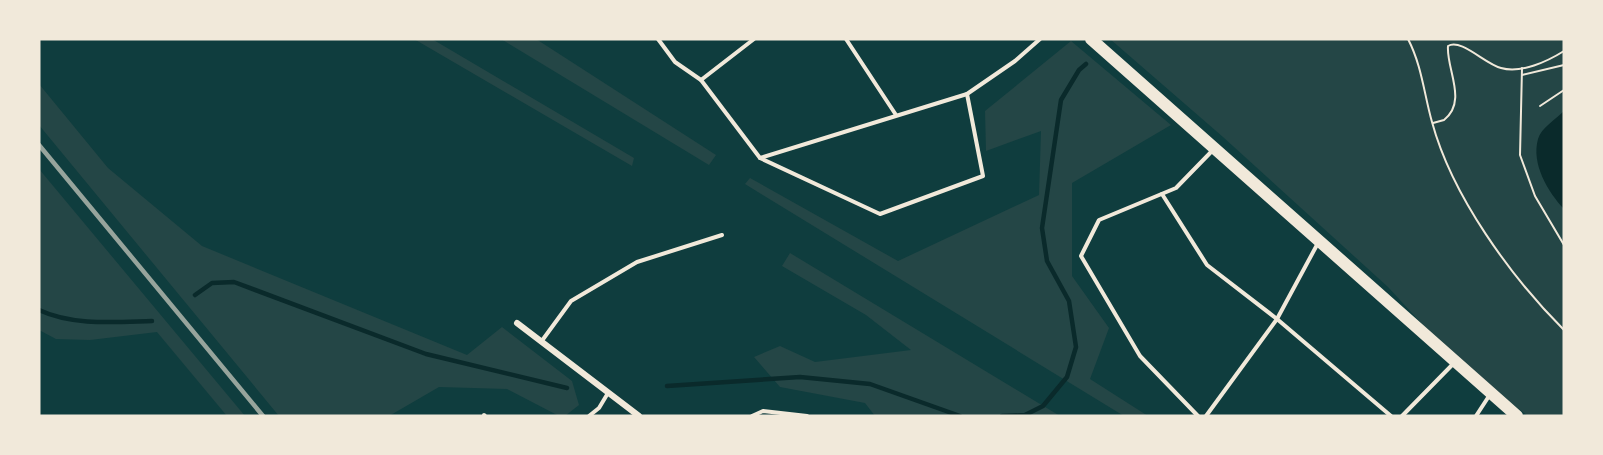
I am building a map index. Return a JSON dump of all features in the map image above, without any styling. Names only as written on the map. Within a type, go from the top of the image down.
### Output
[{"type":"main road","points":[[1091,39],[1517,416]]},
{"type":"street","points":[[517,323],[639,416]]},
{"type":"lane","points":[[658,39],[675,62],[701,80],[760,158],[880,214],[982,176],[967,94]]},
{"type":"lane","points":[[701,80],[754,39]]},
{"type":"lane","points":[[846,39],[896,115]]},
{"type":"lane","points":[[760,158],[967,94],[1015,62],[1040,39]]},
{"type":"lane","points":[[1198,416],[1140,356],[1081,256],[1099,220],[1176,188],[1215,149]]},
{"type":"lane","points":[[1162,194],[1207,265],[1277,319],[1391,416]]},
{"type":"lane","points":[[541,342],[571,301],[637,262],[722,235]]},
{"type":"lane","points":[[1206,416],[1277,319],[1320,241]]},
{"type":"lane","points":[[1402,416],[1456,361]]},
{"type":"lane","points":[[588,416],[599,408],[608,392]]},
{"type":"lane","points":[[1476,416],[1491,393]]},
{"type":"lane","points":[[752,416],[763,411],[807,416]]},
{"type":"path","points":[[1408,39],[1416,54],[1432,123],[1471,209],[1514,274],[1564,330]]},
{"type":"path","points":[[1432,123],[1444,120],[1452,109],[1455,82],[1448,46],[1452,43],[1462,44],[1472,54],[1500,68],[1522,69],[1564,51]]},
{"type":"path","points":[[1522,75],[1564,66]]},
{"type":"path","points":[[1522,69],[1520,155],[1535,196],[1564,245]]},
{"type":"path","points":[[1540,106],[1564,90]]},
{"type":"shaded area","points":[[414,39],[432,39],[634,158],[632,166]]},
{"type":"shaded area","points":[[501,39],[536,39],[716,155],[709,165]]},
{"type":"shaded area","points":[[1110,39],[1564,39],[1564,416],[1528,416],[1456,361],[1388,287],[1223,137]]},
{"type":"shaded area","points":[[1071,41],[1171,125],[1072,183],[1072,276],[1109,328],[1090,379],[1148,416],[1124,416],[745,184],[750,178],[898,261],[1039,195],[1041,131],[986,151],[985,111]]},
{"type":"shaded area","points":[[39,84],[108,168],[202,246],[467,355],[502,327],[572,381],[579,405],[565,416],[559,416],[507,389],[439,387],[389,416],[279,416],[39,125]]},
{"type":"shaded area","points":[[1564,111],[1564,209],[1542,177],[1536,148],[1542,131]]},
{"type":"shaded area","points":[[39,169],[245,416],[227,416],[157,332],[90,340],[56,339],[39,330]]},
{"type":"shaded area","points":[[790,253],[1060,416],[875,416],[865,403],[780,387],[754,357],[780,346],[815,362],[911,350],[866,315],[782,266]]},
{"type":"waterway","points":[[1002,416],[1025,415],[1043,406],[1067,377],[1076,347],[1069,301],[1047,261],[1042,228],[1061,100],[1079,70],[1086,64]]},
{"type":"waterway","points":[[195,295],[212,283],[234,282],[426,354],[567,388]]},
{"type":"waterway","points":[[39,310],[80,321],[152,321]]},
{"type":"waterway","points":[[667,386],[800,377],[870,384],[960,416]]},
{"type":"railway","points":[[39,145],[263,416]]}]
